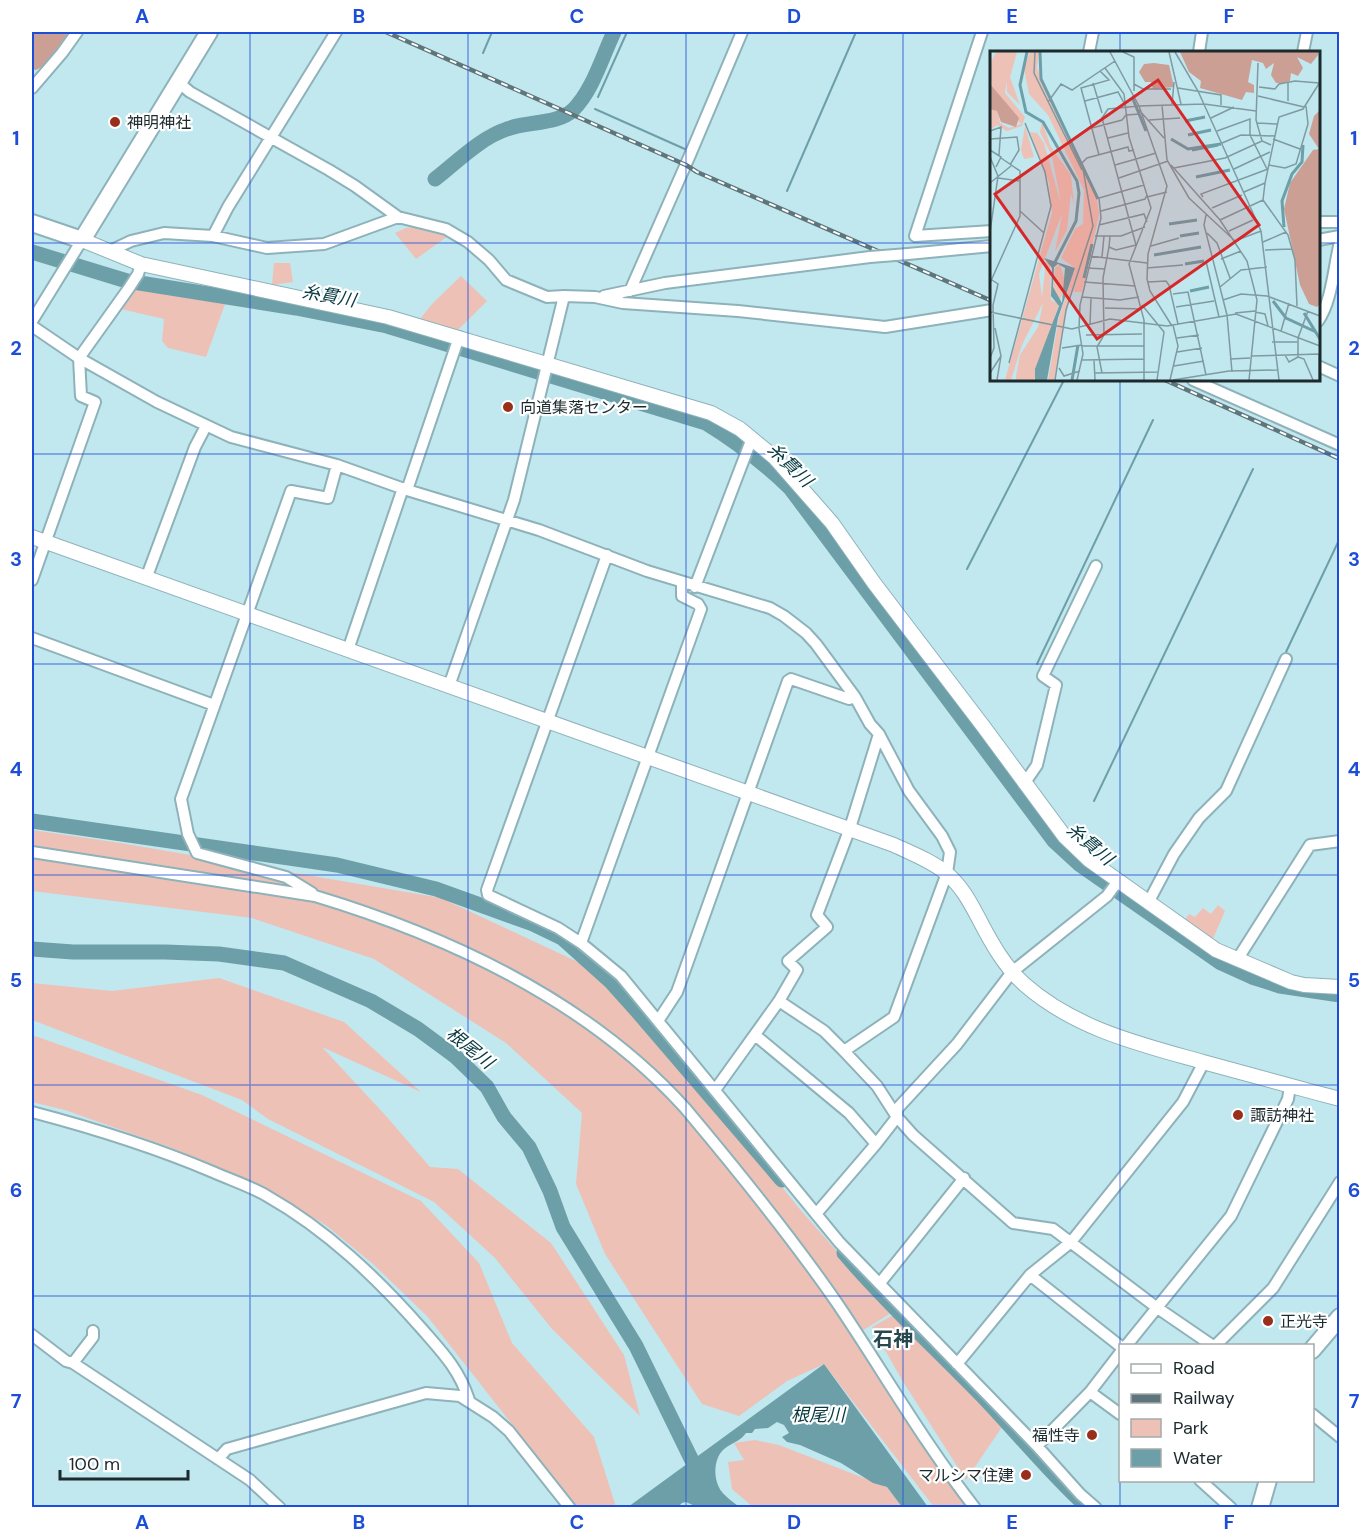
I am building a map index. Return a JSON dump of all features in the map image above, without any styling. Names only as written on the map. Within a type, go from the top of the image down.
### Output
[{"type":"main road","points":[[32,223],[82,240],[209,32]]},
{"type":"main road","points":[[1314,1348],[1340,1317]]},
{"type":"main road","points":[[1260,1508],[1267,1482]]},
{"type":"street","points":[[32,88],[77,32]]},
{"type":"street","points":[[213,236],[228,207],[336,32]]},
{"type":"street","points":[[630,291],[741,32]]},
{"type":"street","points":[[982,32],[915,236],[990,231]]},
{"type":"street","points":[[1089,51],[1093,32]]},
{"type":"street","points":[[1199,51],[1202,32]]},
{"type":"street","points":[[1303,51],[1307,32]]},
{"type":"street","points":[[178,82],[190,92],[355,186],[399,217],[447,229],[468,242],[489,260],[506,280],[547,297],[595,297],[623,303],[738,311],[885,327],[990,310]]},
{"type":"street","points":[[110,251],[132,241],[164,233],[213,236],[267,248],[324,244],[399,217]]},
{"type":"street","points":[[1320,222],[1340,222]]},
{"type":"street","points":[[1320,240],[1340,236]]},
{"type":"street","points":[[32,321],[82,240],[110,251],[140,269],[359,310],[545,371],[711,413],[734,424],[749,446],[774,456],[832,523],[874,584],[1065,837],[1114,886],[1148,903],[1216,950],[1237,960],[1276,977],[1304,985],[1340,987]]},
{"type":"street","points":[[1320,319],[1327,302],[1340,242]]},
{"type":"street","points":[[595,297],[665,283],[870,256],[990,246]]},
{"type":"street","points":[[32,580],[38,539],[95,402],[81,396],[79,358],[140,269]]},
{"type":"street","points":[[448,686],[508,521],[564,296]]},
{"type":"street","points":[[32,326],[79,358],[157,402],[231,437],[337,465],[508,521],[682,583],[770,608],[784,616],[811,638],[855,697],[870,724],[879,734],[909,791],[942,836],[950,852],[947,873],[894,1017],[844,1051]]},
{"type":"street","points":[[348,650],[457,344]]},
{"type":"street","points":[[1320,367],[1340,376]]},
{"type":"street","points":[[1195,381],[1340,445]]},
{"type":"street","points":[[147,576],[195,447],[206,426]]},
{"type":"street","points":[[695,587],[749,446]]},
{"type":"street","points":[[315,896],[286,877],[197,853],[193,849],[188,834],[182,799],[291,491],[328,498],[337,465]]},
{"type":"street","points":[[38,539],[147,576],[246,614],[894,845],[947,873],[966,896],[997,952],[1012,972],[1040,997],[1068,1015],[1094,1028],[1136,1043],[1340,1099]]},
{"type":"street","points":[[607,555],[487,890],[488,895],[558,928],[581,943],[621,976],[839,1242],[1096,1508]]},
{"type":"street","points":[[1024,784],[1037,765],[1056,685],[1043,676],[1096,566]]},
{"type":"street","points":[[581,943],[701,609],[698,604],[682,596],[682,583]]},
{"type":"street","points":[[32,638],[214,705]]},
{"type":"street","points":[[1148,903],[1174,854],[1199,818],[1226,791],[1286,659]]},
{"type":"street","points":[[658,1021],[677,992],[788,681],[791,679],[849,699],[855,697]]},
{"type":"street","points":[[715,1090],[780,1001],[797,970],[788,961],[827,927],[817,915],[850,828],[879,734]]},
{"type":"street","points":[[1237,960],[1310,845],[1340,841]]},
{"type":"street","points":[[32,852],[315,896],[345,904],[425,935],[508,975],[563,1007],[614,1041],[657,1078],[686,1108],[798,1247],[944,1467],[975,1508]]},
{"type":"street","points":[[816,1214],[897,1117],[897,1109],[957,1044],[1012,972],[1114,886]]},
{"type":"street","points":[[780,1001],[824,1031],[877,1086],[897,1117],[913,1135],[1013,1223],[1053,1229],[1156,1307],[1211,1344]]},
{"type":"street","points":[[755,1035],[849,1113],[876,1144]]},
{"type":"street","points":[[957,1364],[1030,1275],[1071,1242],[1183,1102],[1204,1062]]},
{"type":"street","points":[[1128,1344],[1231,1216],[1288,1099],[1290,1086]]},
{"type":"street","points":[[32,1112],[174,1156],[268,1197],[329,1238],[368,1271],[449,1358],[469,1400]]},
{"type":"street","points":[[880,1283],[964,1178]]},
{"type":"street","points":[[1216,1344],[1273,1287],[1340,1182]]},
{"type":"street","points":[[1030,1275],[1119,1345]]},
{"type":"street","points":[[73,1363],[93,1336],[93,1331]]},
{"type":"street","points":[[32,1335],[66,1361],[73,1363],[250,1480],[280,1508]]},
{"type":"street","points":[[1037,1446],[1090,1392],[1119,1354]]},
{"type":"street","points":[[1090,1392],[1119,1413]]},
{"type":"street","points":[[218,1459],[227,1449],[426,1393],[460,1396],[493,1417],[508,1431],[570,1508]]},
{"type":"street","points":[[1314,1416],[1340,1437]]},
{"type":"street","points":[[1202,1482],[1231,1508]]},
{"type":"green space","points":[[424,226],[448,236],[416,259],[395,233],[406,228]]},
{"type":"green space","points":[[274,263],[290,263],[293,282],[272,285]]},
{"type":"green space","points":[[461,276],[487,301],[457,331],[420,319],[432,304]]},
{"type":"green space","points":[[132,288],[225,304],[206,357],[168,348],[162,341],[164,319],[121,309]]},
{"type":"green space","points":[[32,830],[441,898],[597,971],[709,1096],[798,1207],[891,1313],[852,1337],[950,1483],[969,1507],[934,1507],[824,1364],[787,1381],[739,1416],[702,1404],[605,1254],[576,1184],[582,1113],[506,1043],[374,959],[252,918],[32,891]]},
{"type":"green space","points":[[1218,905],[1225,911],[1212,941],[1184,921],[1189,914],[1195,917],[1203,908],[1211,914]]},
{"type":"green space","points":[[219,978],[344,1022],[421,1092],[322,1047],[430,1167],[458,1169],[551,1243],[624,1355],[640,1416],[552,1329],[495,1258],[434,1202],[268,1119],[242,1100],[32,1020],[32,983],[112,991]]},
{"type":"green space","points":[[32,1035],[202,1095],[421,1201],[479,1263],[512,1343],[594,1437],[616,1507],[577,1507],[427,1316],[373,1264],[327,1226],[262,1186],[172,1148],[65,1110],[32,1102]]},
{"type":"green space","points":[[897,1313],[1004,1424],[966,1480],[902,1380],[872,1327]]},
{"type":"green space","points":[[755,1440],[779,1445],[887,1487],[902,1507],[753,1507],[732,1489],[728,1462],[744,1460],[734,1443]]},
{"type":"shaded area","points":[[32,32],[69,32],[45,65],[36,70],[32,69]]},
{"type":"water","name":"根尾川","points":[[824,1364],[928,1507],[902,1507],[887,1487],[873,1483],[841,1463],[800,1445],[787,1442],[782,1437],[789,1433],[784,1425],[777,1422],[768,1428],[755,1429],[752,1433],[746,1433],[723,1450],[717,1459],[716,1477],[719,1487],[725,1496],[740,1507],[697,1507],[686,1502],[678,1507],[628,1507]]},
{"type":"waterway","points":[[483,53],[492,32]]},
{"type":"waterway","points":[[435,179],[487,138],[515,127],[559,118],[573,110],[592,83],[614,32]]},
{"type":"waterway","points":[[598,97],[627,32]]},
{"type":"waterway","points":[[787,191],[856,32]]},
{"type":"waterway","points":[[595,109],[687,150],[688,147]]},
{"type":"waterway","name":"糸貫川","points":[[32,252],[127,281],[296,308],[387,326],[706,423],[750,453],[790,488],[1054,841],[1079,864],[1221,963],[1280,986],[1340,995]]},
{"type":"waterway","points":[[967,569],[1063,381]]},
{"type":"waterway","points":[[1037,664],[1153,420]]},
{"type":"waterway","points":[[1094,801],[1253,469]]},
{"type":"waterway","points":[[1286,652],[1340,538]]},
{"type":"waterway","points":[[32,821],[337,865],[436,889],[533,924],[562,938],[611,982],[782,1180]]},
{"type":"waterway","name":"根尾川","points":[[32,949],[73,952],[219,954],[284,963],[371,1001],[418,1029],[456,1057],[487,1087],[504,1117],[529,1147],[550,1191],[563,1227],[636,1346],[700,1477]]},
{"type":"waterway","points":[[844,1253],[1086,1506]]},
{"type":"railway","points":[[386,32],[990,300]]},
{"type":"railway","points":[[1167,381],[1340,459]]},
{"type":"place","name":"神明神社","points":[[115,122]]},
{"type":"place","name":"向道集落センター","points":[[508,407]]},
{"type":"place","name":"諏訪神社","points":[[1238,1115]]},
{"type":"place","name":"正光寺","points":[[1268,1321]]},
{"type":"place","name":"福性寺","points":[[1092,1435]]},
{"type":"place","name":"マルシマ住建","points":[[1026,1475]]},
{"type":"district","name":"石神","points":[[893,1339]]}]
